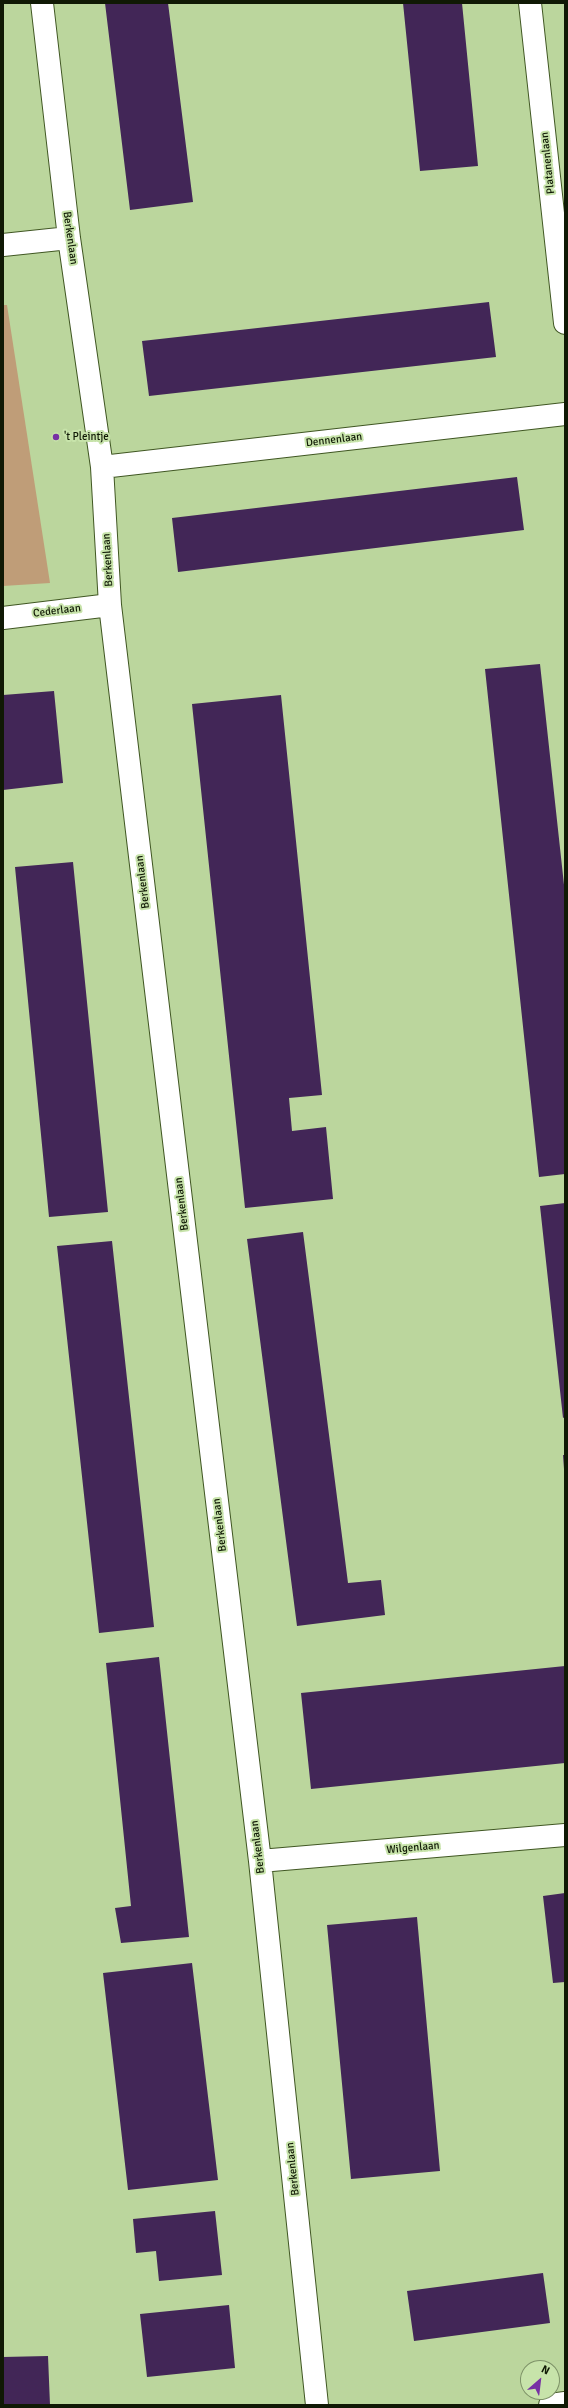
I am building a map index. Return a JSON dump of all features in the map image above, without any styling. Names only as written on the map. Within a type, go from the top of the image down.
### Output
[{"type":"street","name":"Berkenlaan","points":[[42,3],[69,238],[102,467],[110,605],[260,1862],[317,2405]]},
{"type":"street","name":"Platanenlaan","points":[[530,3],[565,323]]},
{"type":"street","points":[[3,245],[69,238]]},
{"type":"street","name":"Dennenlaan","points":[[102,467],[565,414]]},
{"type":"street","name":"Cederlaan","points":[[3,618],[110,605]]},
{"type":"street","name":"Wilgenlaan","points":[[260,1862],[565,1835]]},
{"type":"street","points":[[550,2405],[565,2403]]},
{"type":"shaded area","points":[[3,305],[7,305],[50,583],[3,586]]},
{"type":"building","points":[[105,3],[168,3],[193,202],[130,210]]},
{"type":"building","points":[[403,3],[462,3],[478,166],[420,171]]},
{"type":"building","points":[[489,302],[496,357],[149,396],[142,341]]},
{"type":"building","points":[[517,477],[524,530],[178,572],[172,518]]},
{"type":"building","points":[[540,664],[565,894],[565,1174],[539,1177],[485,669]]},
{"type":"building","points":[[54,691],[63,783],[3,790],[3,695]]},
{"type":"building","points":[[281,695],[322,1095],[289,1098],[292,1131],[326,1127],[333,1199],[245,1208],[192,704]]},
{"type":"building","points":[[73,862],[108,1212],[49,1217],[15,867]]},
{"type":"building","points":[[565,1203],[565,1417],[563,1418],[540,1206]]},
{"type":"building","points":[[303,1232],[348,1583],[381,1580],[385,1615],[297,1626],[247,1239]]},
{"type":"building","points":[[112,1241],[154,1627],[99,1633],[57,1246]]},
{"type":"building","points":[[563,1455],[565,1455],[565,1469],[564,1469]]},
{"type":"building","points":[[159,1657],[189,1937],[121,1943],[115,1908],[131,1906],[106,1663]]},
{"type":"building","points":[[565,1666],[565,1763],[311,1789],[301,1693]]},
{"type":"building","points":[[565,1893],[565,1982],[553,1983],[543,1896]]},
{"type":"building","points":[[417,1917],[440,2171],[351,2179],[327,1925]]},
{"type":"building","points":[[192,1963],[218,2180],[128,2190],[103,1973]]},
{"type":"building","points":[[215,2211],[222,2275],[159,2281],[156,2251],[136,2253],[133,2219]]},
{"type":"building","points":[[543,2273],[550,2323],[414,2341],[407,2291]]},
{"type":"building","points":[[229,2305],[235,2368],[147,2377],[140,2314]]},
{"type":"building","points":[[48,2356],[50,2405],[3,2405],[3,2357]]},
{"type":"place","name":"'t Pleintje","points":[[56,437]]}]
